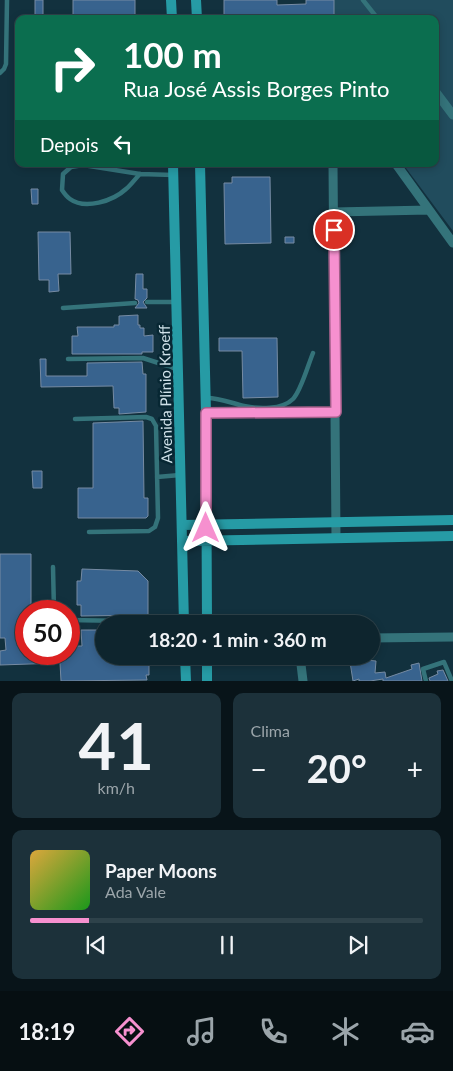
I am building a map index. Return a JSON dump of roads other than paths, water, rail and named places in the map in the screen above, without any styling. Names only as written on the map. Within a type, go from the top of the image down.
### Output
[{"type":"main road","points":[[171,0],[172,15]]},
{"type":"main road","points":[[196,0],[197,15]]},
{"type":"main road","name":"Avenida Plínio Kroeff","points":[[174,167],[184,541],[184,615]]},
{"type":"main road","points":[[200,167],[206,413],[207,615]]},
{"type":"main road","points":[[183,524],[453,520]]},
{"type":"main road","points":[[184,541],[450,535]]},
{"type":"main road","points":[[185,665],[186,681]]},
{"type":"main road","points":[[207,665],[208,681]]},
{"type":"street","points":[[439,96],[453,115]]},
{"type":"street","points":[[333,167],[336,538]]},
{"type":"street","points":[[398,167],[453,243]]},
{"type":"street","points":[[334,212],[429,210]]},
{"type":"street","points":[[206,413],[336,412]]},
{"type":"street","points":[[380,638],[453,637]]},
{"type":"street","points":[[301,665],[303,681]]},
{"type":"lane","points":[[0,73],[6,64],[7,0]]},
{"type":"lane","points":[[363,0],[375,15]]},
{"type":"lane","points":[[71,167],[63,174],[62,190],[69,199],[81,204],[103,202],[116,196],[126,190],[140,174]]},
{"type":"lane","points":[[90,167],[140,174],[174,175]]},
{"type":"lane","points":[[147,302],[177,302]]},
{"type":"lane","points":[[63,308],[135,303]]},
{"type":"lane","points":[[205,398],[232,401],[245,406],[275,407],[285,404],[293,398],[313,353]]},
{"type":"lane","points":[[68,359],[143,358],[179,369]]},
{"type":"lane","points":[[75,418],[146,417],[152,419],[156,426],[158,518],[155,527],[149,531],[89,532]]},
{"type":"lane","points":[[157,477],[182,475]]},
{"type":"lane","points":[[53,567],[54,600]]},
{"type":"lane","points":[[80,620],[95,621]]},
{"type":"lane","points":[[426,681],[424,669],[444,662],[452,681]]}]
